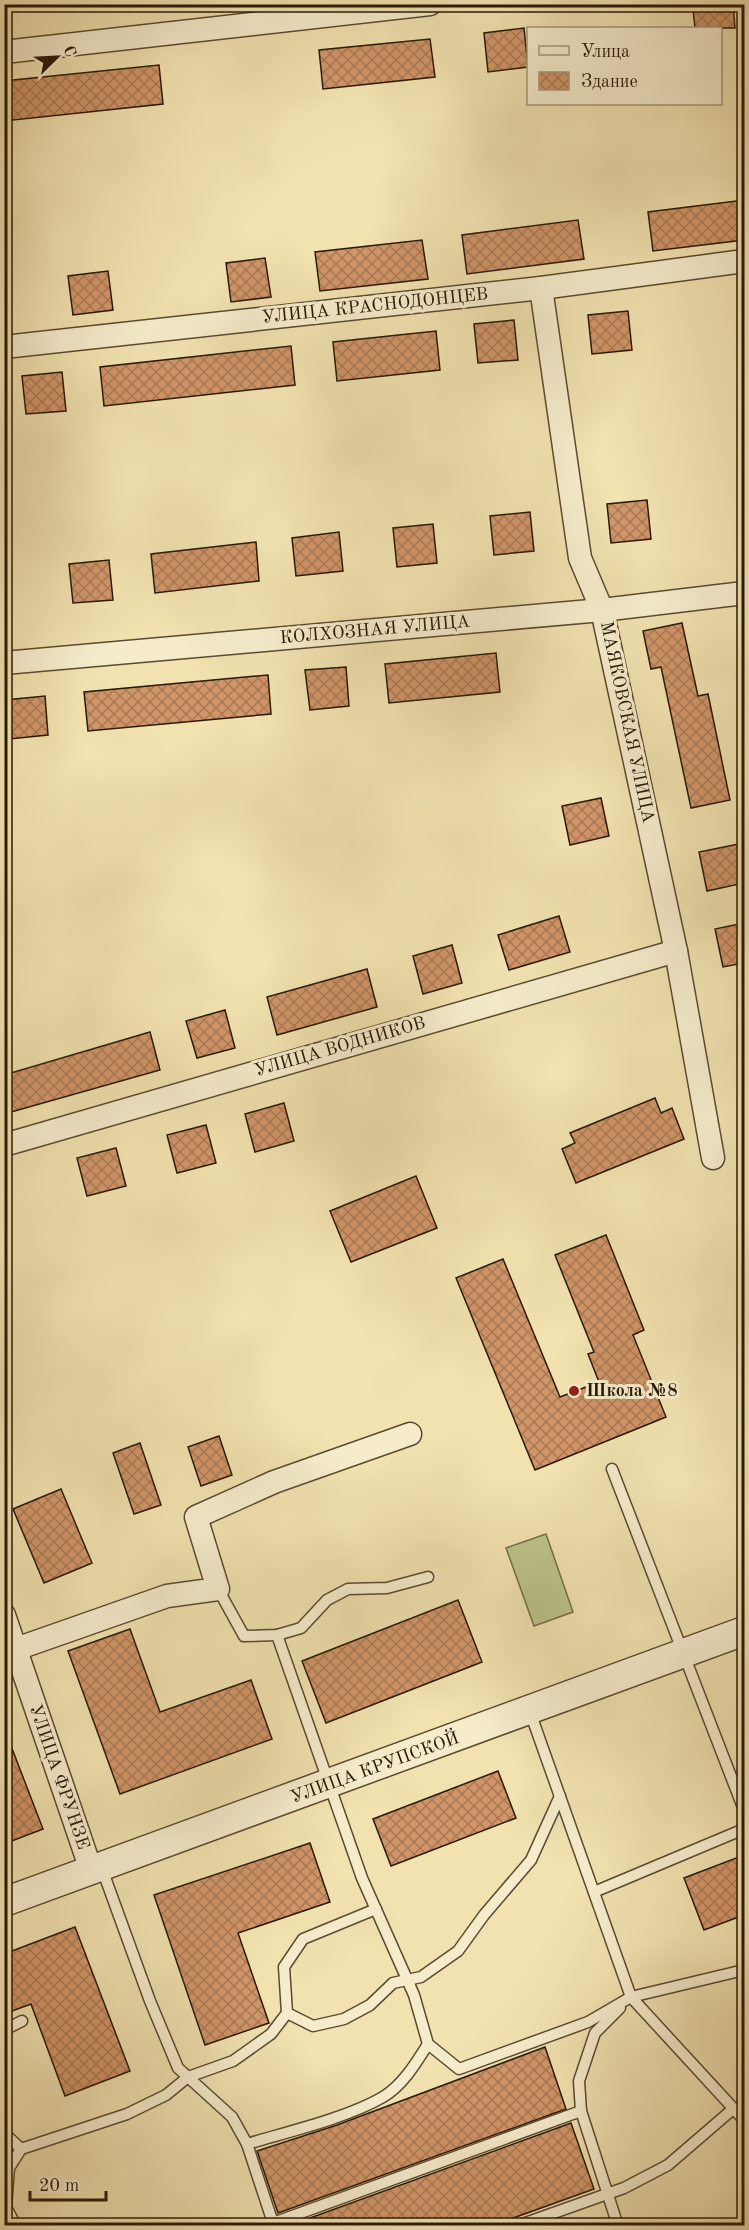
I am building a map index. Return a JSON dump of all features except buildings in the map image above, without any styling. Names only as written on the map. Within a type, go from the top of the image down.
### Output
[{"type":"street","points":[[4,52],[430,4]]},
{"type":"street","name":"УЛИЦА КРАСНОДОНЦЕВ","points":[[4,347],[541,288],[744,261]]},
{"type":"street","name":"МАЯКОВСКАЯ УЛИЦА","points":[[541,288],[580,558],[602,610],[676,951],[713,1158]]},
{"type":"street","name":"КОЛХОЗНАЯ УЛИЦА","points":[[4,663],[602,610],[744,593]]},
{"type":"street","name":"УЛИЦА ВОДНИКОВ","points":[[4,1144],[676,951]]},
{"type":"street","points":[[16,1649],[167,1596],[218,1589],[196,1517],[274,1482],[410,1434]]},
{"type":"street","name":"УЛИЦА ФРУНЗЕ","points":[[4,1615],[96,1869]]},
{"type":"street","name":"УЛИЦА КРУПСКОЙ","points":[[4,1902],[530,1712],[744,1631]]},
{"type":"lane","points":[[612,1469],[744,1810]]},
{"type":"lane","points":[[218,1589],[244,1636],[277,1635],[301,1628],[327,1600],[348,1589],[387,1588],[428,1577]]},
{"type":"lane","points":[[277,1635],[376,1909],[407,1980],[428,2044],[459,2069],[588,2022],[631,1997],[744,1970]]},
{"type":"lane","points":[[530,1712],[631,1997],[744,2120]]},
{"type":"lane","points":[[288,2013],[313,2026],[344,2019],[370,2005],[393,1983],[421,1977],[458,1952],[484,1915],[531,1860],[560,1796]]},
{"type":"lane","points":[[594,1892],[744,1829]]},
{"type":"lane","points":[[96,1869],[178,2068],[232,2117],[247,2144],[273,2224],[580,2111]]},
{"type":"lane","points":[[16,2226],[6,2207],[9,2168],[21,2149],[127,2114],[166,2095],[188,2077],[233,2061],[271,2034],[288,2013],[284,1967],[303,1939],[376,1909]]},
{"type":"lane","points":[[618,2226],[609,2193],[580,2111],[579,2081],[596,2033],[631,1997]]},
{"type":"lane","points":[[4,2030],[22,2020]]},
{"type":"lane","points":[[247,2144],[345,2112],[384,2096],[411,2070],[428,2044]]},
{"type":"lane","points":[[517,2226],[609,2193],[668,2165],[733,2109]]},
{"type":"lane","points":[[4,2133],[21,2149]]},
{"type":"green space","points":[[546,1534],[573,1612],[534,1626],[506,1548]]},
{"type":"place","name":"Школа №8","points":[[574,1391]]}]
